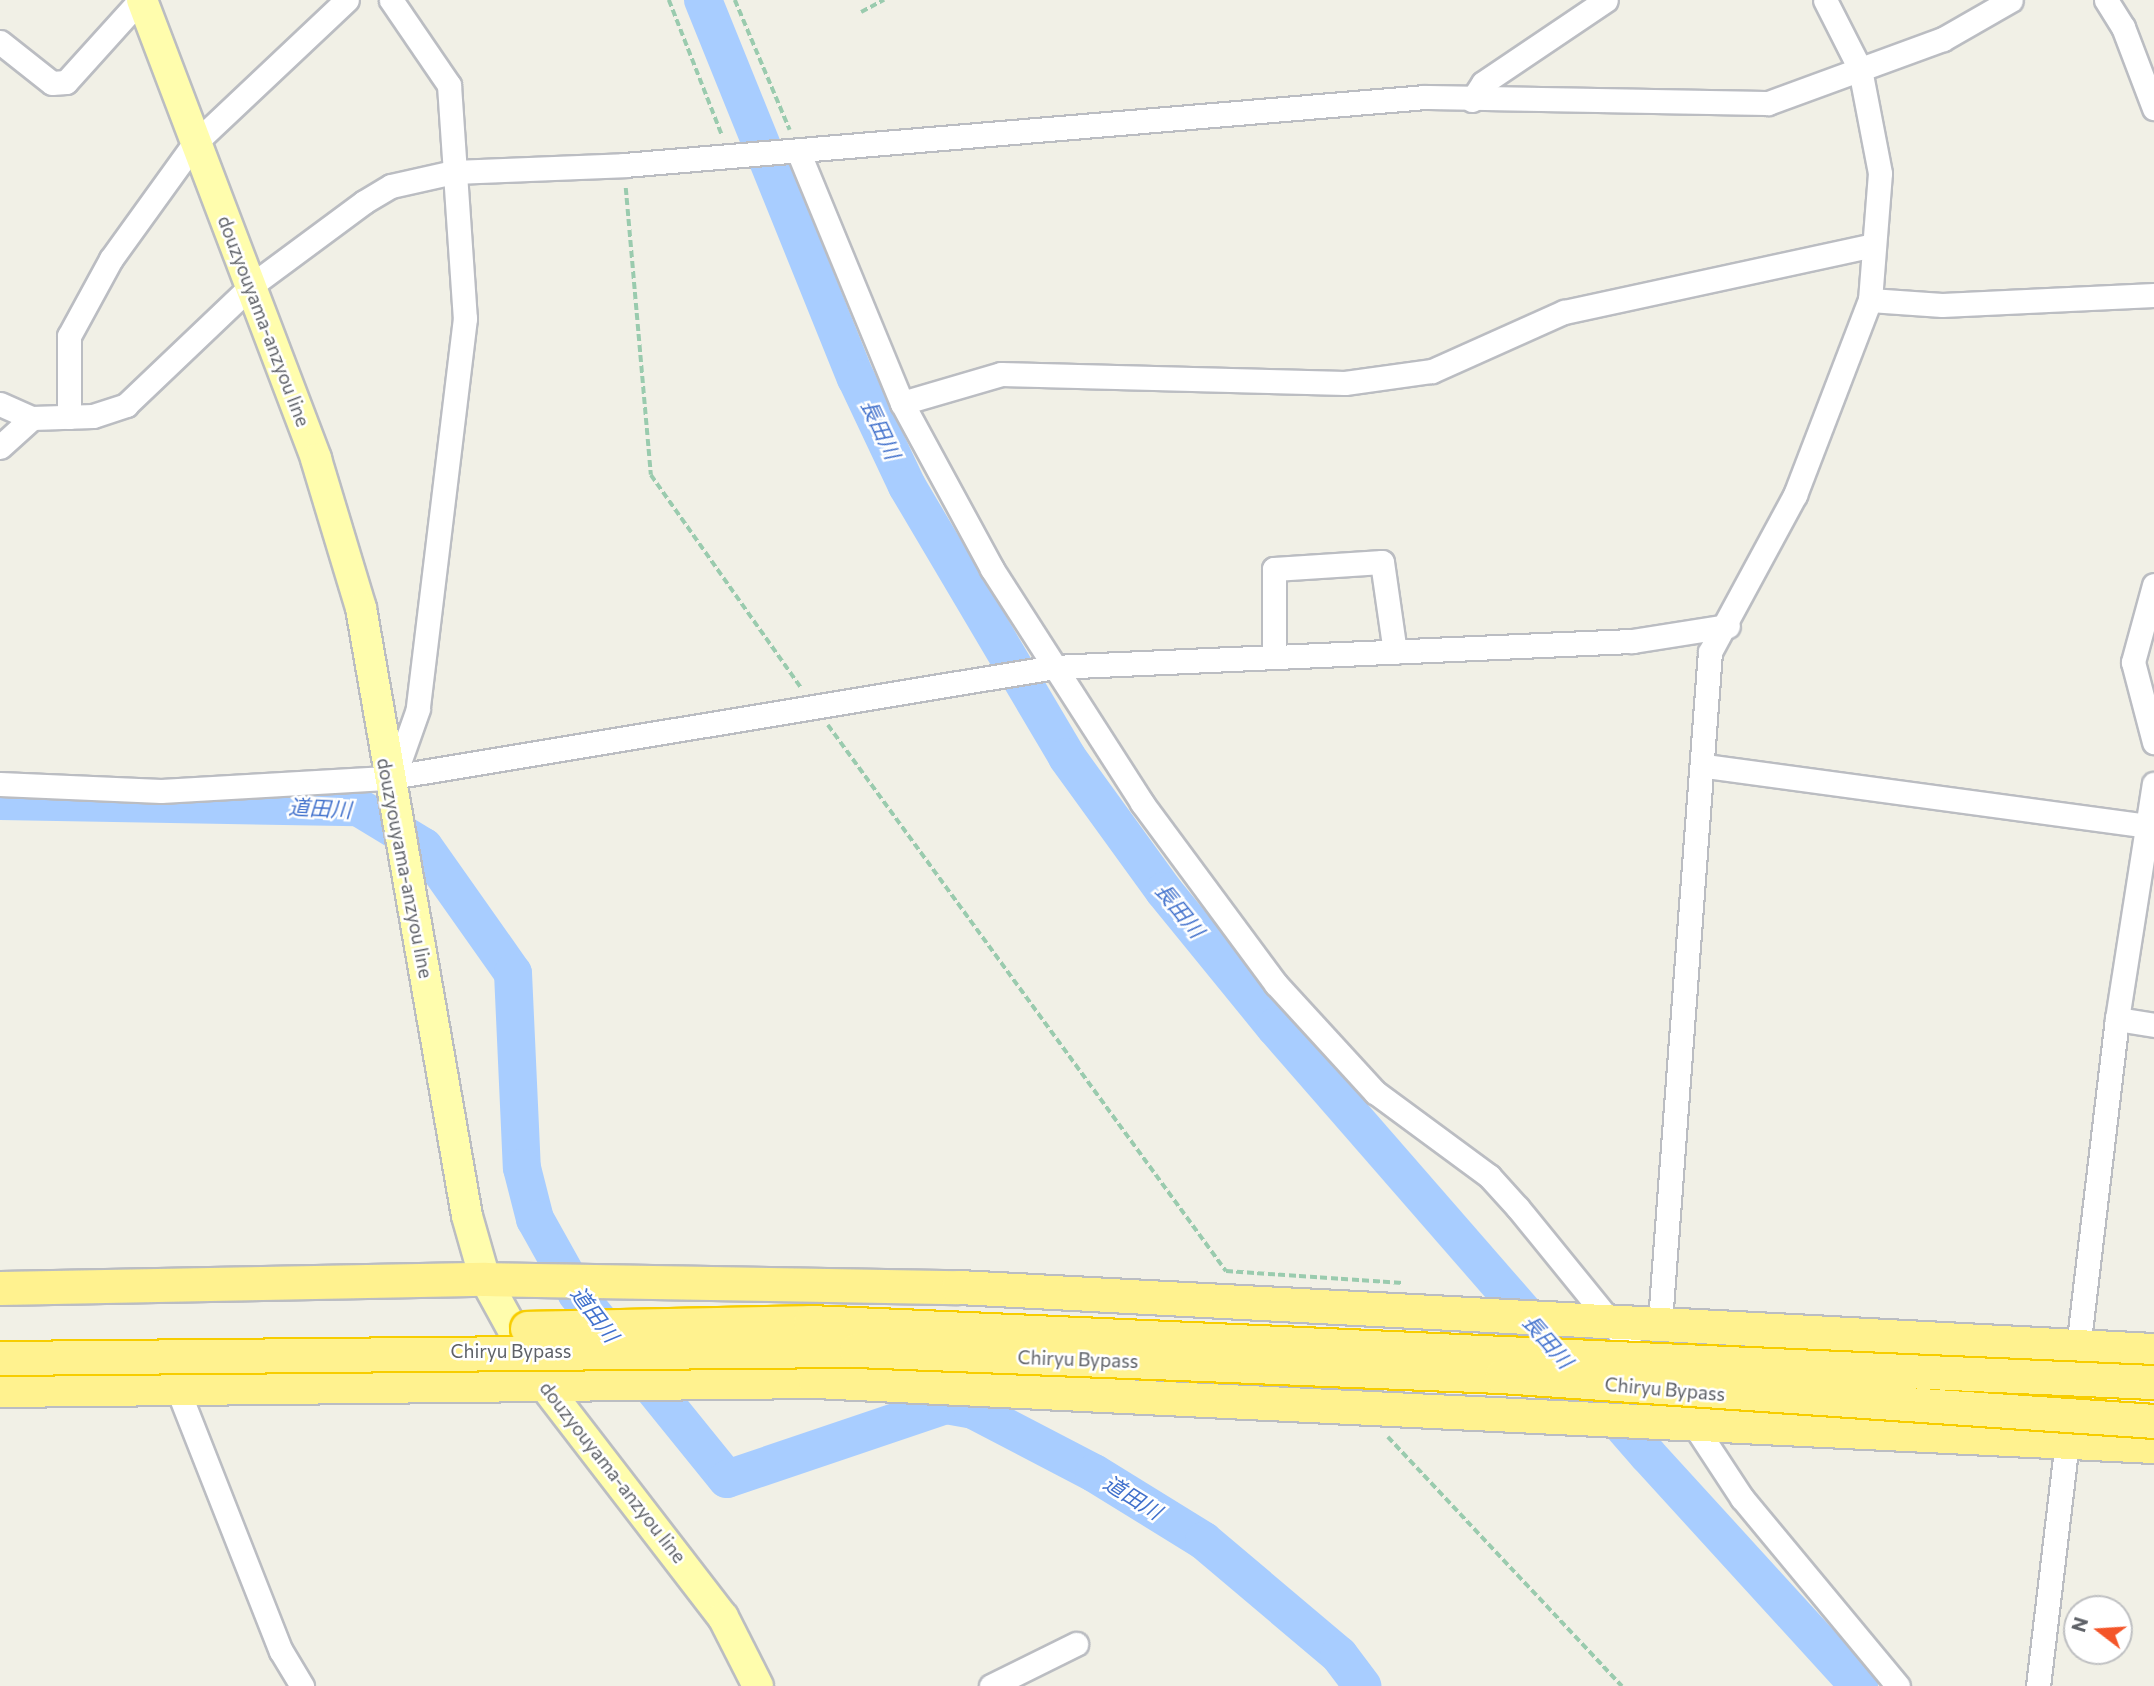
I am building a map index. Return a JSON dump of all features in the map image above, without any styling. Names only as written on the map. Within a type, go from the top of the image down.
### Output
[{"type":"highway","points":[[0,1288],[485,1279],[958,1287],[1556,1315],[2154,1350]]},
{"type":"highway","name":"Chiryu Bypass","points":[[0,1339],[810,1322],[2154,1382]]},
{"type":"highway","name":"Chiryu Bypass","points":[[0,1360],[53,1357],[856,1350],[1502,1376],[2154,1421]]},
{"type":"highway","points":[[7,1394],[176,1385],[815,1381],[1684,1421],[2069,1444],[2154,1446]]},
{"type":"main road","name":"douzyouyama-anzyou line","points":[[141,0],[194,144],[253,285],[361,608],[467,1216],[485,1279],[541,1381],[723,1618],[758,1686]]},
{"type":"street","points":[[0,42],[52,83],[66,82],[141,0]]},
{"type":"street","points":[[69,417],[69,336],[111,259],[194,144],[347,0]]},
{"type":"street","points":[[391,0],[449,85],[464,318],[418,709],[391,776]]},
{"type":"street","points":[[1472,100],[1483,83],[1606,0]]},
{"type":"street","points":[[1661,1321],[1705,766],[1710,652],[1728,626],[1795,495],[1870,300],[1880,173],[1860,69],[1825,0]]},
{"type":"street","points":[[0,404],[32,418],[69,417],[126,405],[253,285],[391,186],[453,172],[624,166],[1426,97],[1472,100],[1768,103],[1942,38],[2011,0]]},
{"type":"street","points":[[2106,0],[2123,27],[2154,108]]},
{"type":"street","points":[[798,151],[902,403],[992,569],[1142,803],[1276,984],[1375,1092],[1489,1176],[1606,1318],[1742,1498],[1898,1686]]},
{"type":"street","points":[[902,403],[1000,374],[1345,383],[1432,371],[1564,312],[1873,245]]},
{"type":"street","points":[[1870,300],[1942,304],[2154,295]]},
{"type":"street","points":[[0,447],[32,418]]},
{"type":"street","points":[[1275,657],[1274,569],[1382,562],[1395,652]]},
{"type":"street","points":[[2154,585],[2144,664],[2154,742]]},
{"type":"street","points":[[0,784],[161,791],[391,776],[1054,667],[1632,641],[1728,626]]},
{"type":"street","points":[[1705,766],[2147,826]]},
{"type":"street","points":[[2038,1686],[2118,1019],[2154,784]]},
{"type":"street","points":[[2118,1019],[2154,1025]]},
{"type":"street","points":[[176,1385],[281,1651],[302,1686]]},
{"type":"street","points":[[991,1686],[1076,1644]]},
{"type":"path","points":[[669,0],[732,157]]},
{"type":"path","points":[[735,0],[798,151]]},
{"type":"path","points":[[861,12],[884,0]]},
{"type":"path","points":[[624,166],[651,475],[815,707],[1226,1271],[1401,1280],[1446,1311]]},
{"type":"path","points":[[1383,1432],[1622,1686]]},
{"type":"waterway","name":"長田川","points":[[703,0],[856,378],[907,486],[1067,757],[1164,891],[1275,1027],[1648,1455],[1859,1686]]},
{"type":"waterway","name":"道田川","points":[[0,801],[358,807],[424,847],[513,973],[522,1168],[535,1219],[577,1294],[727,1479],[946,1405],[973,1410],[1094,1473],[1204,1541],[1339,1655],[1362,1686]]}]
